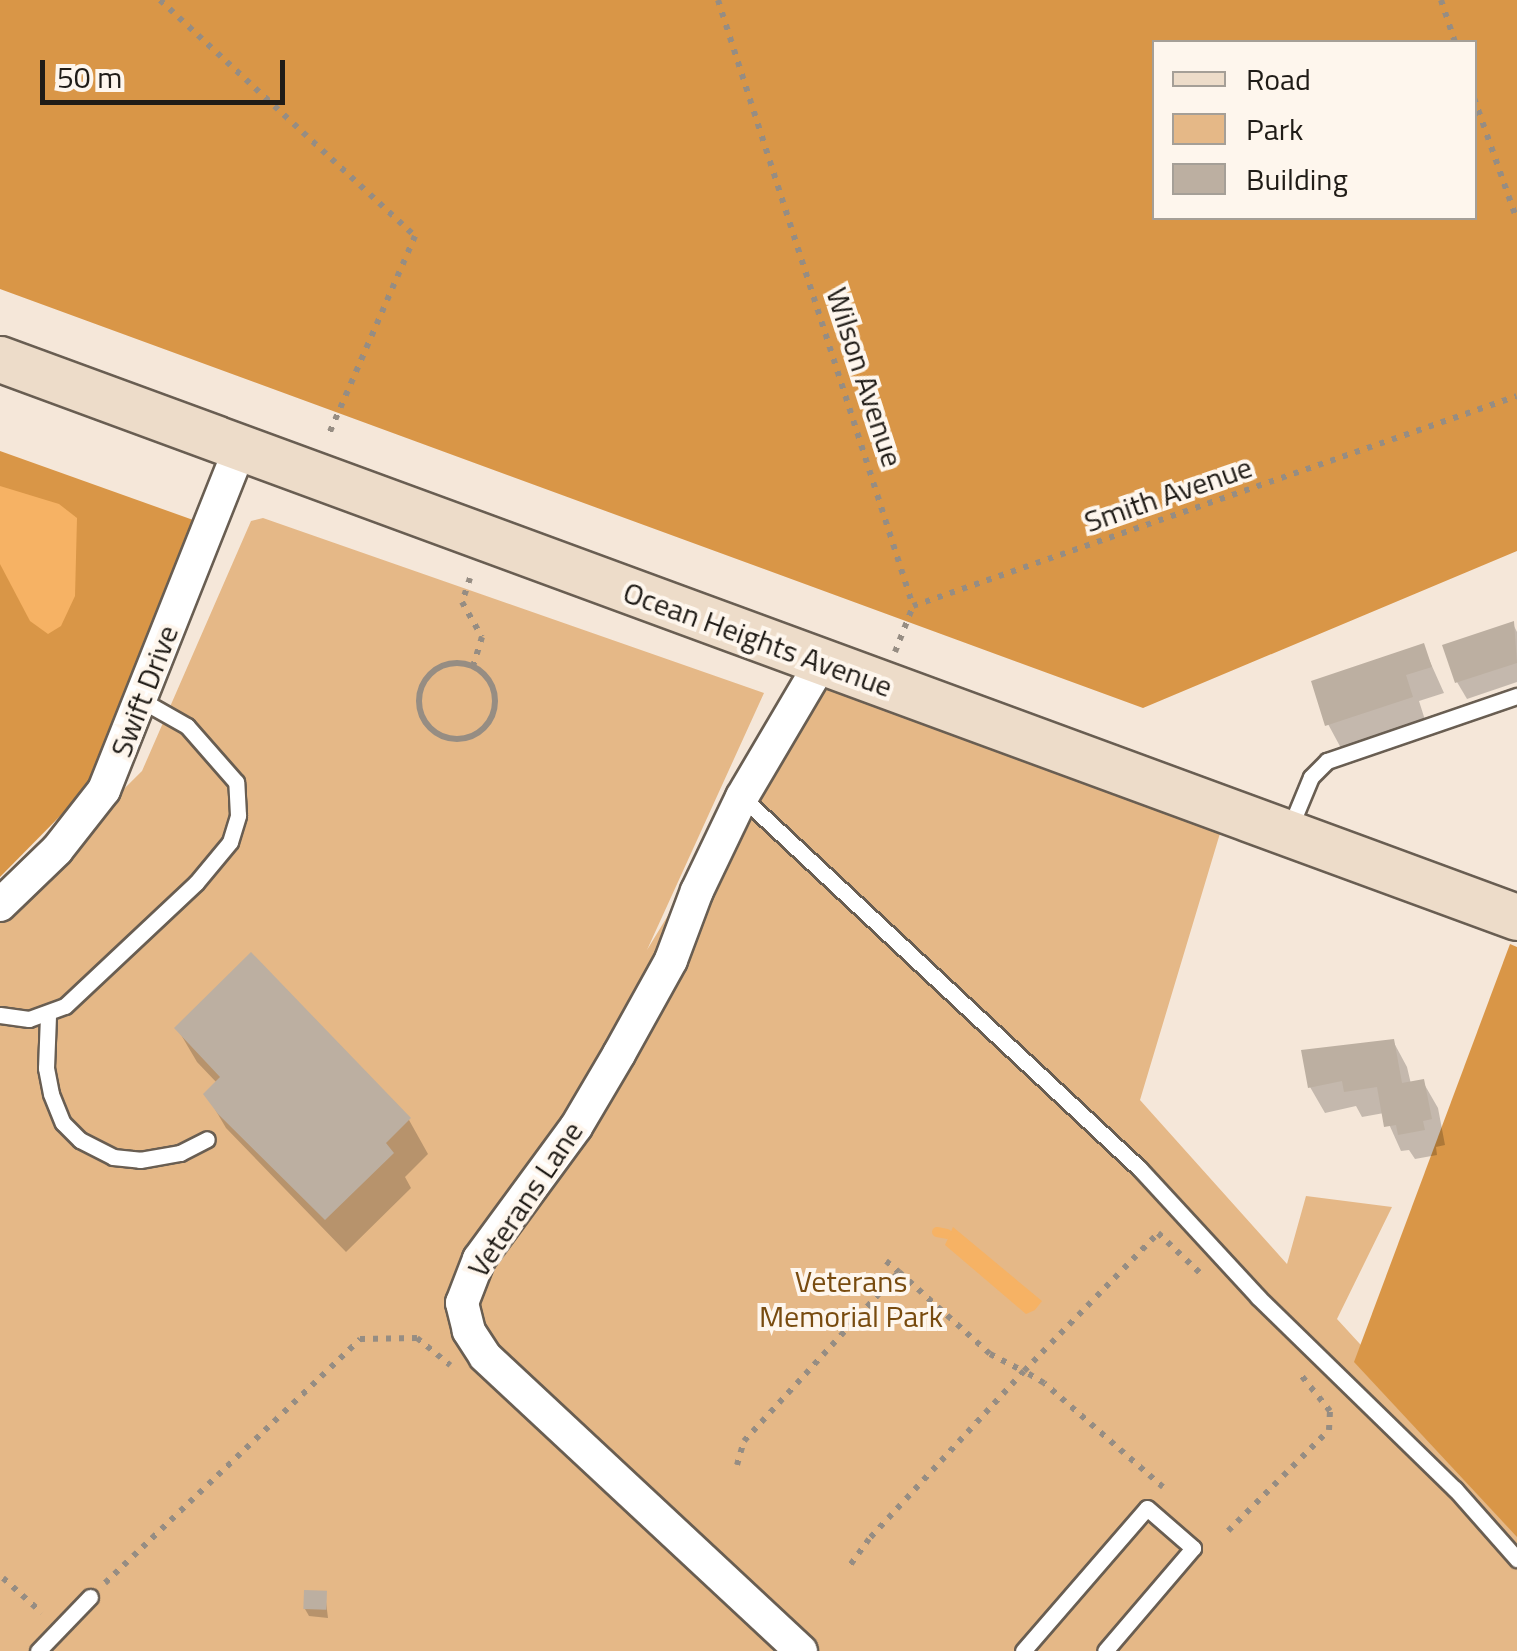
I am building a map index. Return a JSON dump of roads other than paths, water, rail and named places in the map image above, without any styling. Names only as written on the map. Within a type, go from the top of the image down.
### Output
[{"type":"main road","name":"Ocean Heights Avenue","points":[[0,358],[1517,917]]},
{"type":"street","name":"Swift Drive","points":[[0,905],[57,850],[104,790],[240,448]]},
{"type":"street","name":"Veterans Lane","points":[[801,1651],[485,1356],[469,1331],[462,1302],[469,1274],[576,1126],[628,1039],[671,960],[697,891],[742,796],[821,663]]},
{"type":"lane","points":[[1288,832],[1311,776],[1327,762],[1517,696]]},
{"type":"lane","points":[[0,1015],[19,1019],[48,1016],[65,1006],[196,883],[224,852],[236,827],[236,782],[187,726],[141,700]]},
{"type":"lane","points":[[742,796],[1140,1169],[1258,1298],[1456,1489],[1517,1559]]},
{"type":"lane","points":[[48,1016],[46,1068],[50,1094],[63,1123],[80,1140],[112,1157],[140,1160],[180,1153],[207,1139]]},
{"type":"lane","points":[[1024,1651],[1147,1508],[1193,1548],[1105,1651]]},
{"type":"lane","points":[[38,1651],[90,1597]]},
{"type":"waterway","points":[[937,1232],[947,1234]]},
{"type":"park label","name":"Veterans Memorial Park","points":[[851,1298]]}]
